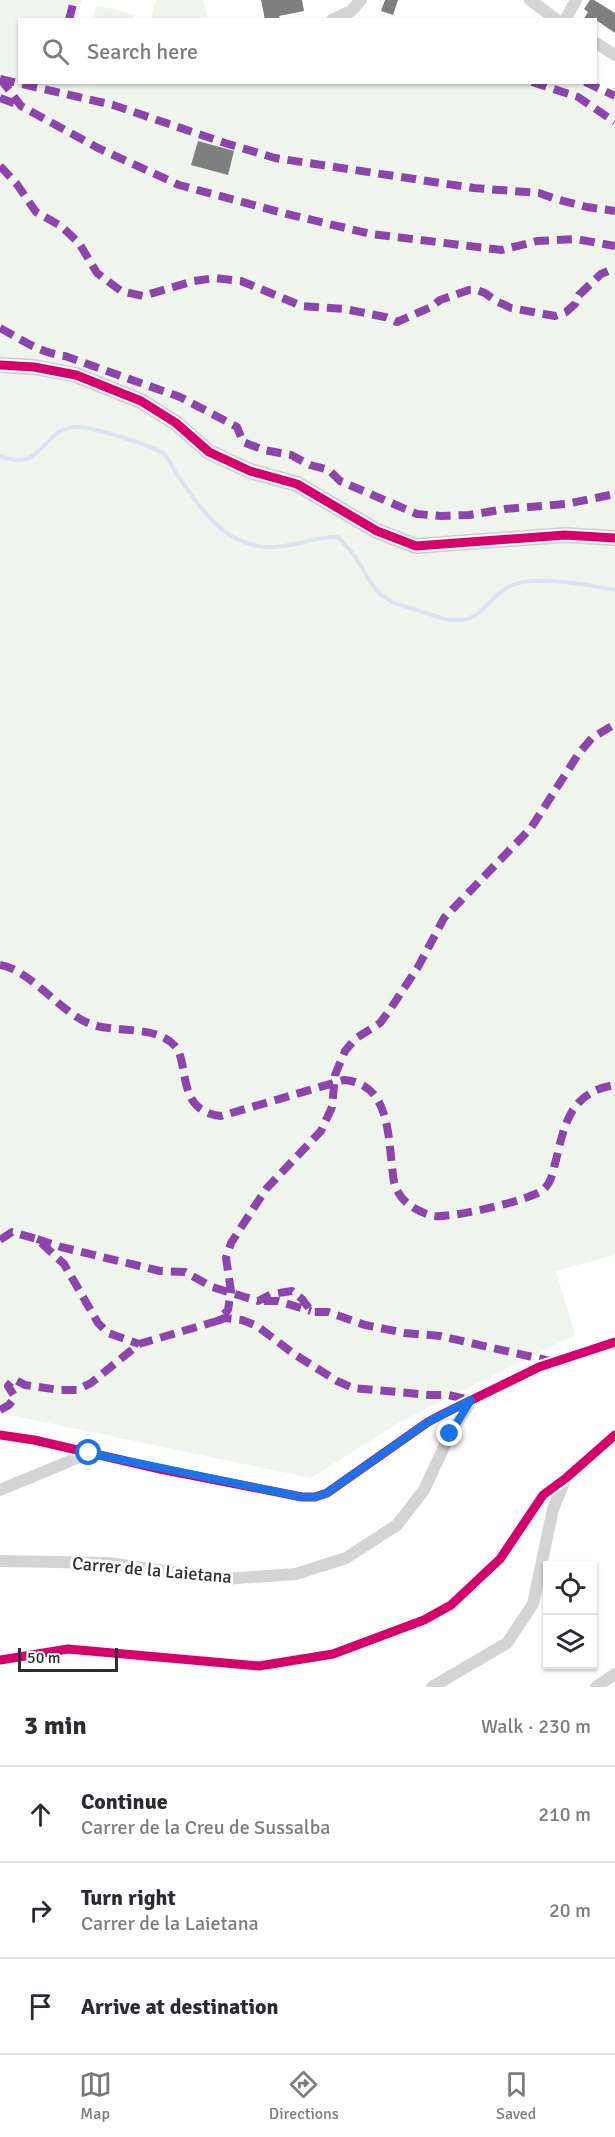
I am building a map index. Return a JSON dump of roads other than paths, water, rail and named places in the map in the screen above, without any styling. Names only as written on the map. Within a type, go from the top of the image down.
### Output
[{"type":"street","points":[[336,18],[351,11],[361,0]]},
{"type":"street","points":[[530,0],[554,18]]},
{"type":"street","points":[[566,18],[576,0]]},
{"type":"street","points":[[597,45],[615,55]]},
{"type":"street","points":[[0,365],[34,367],[76,375],[141,401],[176,423],[209,453],[250,471],[297,484],[377,531],[416,546],[565,535],[615,538]]},
{"type":"street","points":[[0,1435],[34,1440],[280,1493],[315,1497],[327,1493],[428,1422],[539,1367],[615,1342]]},
{"type":"street","name":"Carrer de la Laietana","points":[[0,1561],[108,1563],[225,1579],[296,1574],[346,1558],[397,1525],[424,1490],[450,1434],[471,1400]]},
{"type":"street","points":[[0,1660],[68,1649],[259,1666],[333,1654],[424,1620],[451,1605],[500,1559],[543,1495],[615,1435]]},
{"type":"street","points":[[0,1491],[89,1453]]},
{"type":"street","points":[[432,1687],[507,1643],[532,1604],[553,1509],[566,1478]]},
{"type":"street","points":[[596,1687],[615,1674]]},
{"type":"waterway","points":[[0,456],[17,460],[29,458],[53,436],[63,430],[77,427],[96,430],[143,444],[165,455],[204,511],[214,522],[237,539],[250,544],[275,547],[320,538],[338,537],[355,556],[379,593],[394,603],[445,619],[469,618],[484,609],[503,590],[523,582],[563,582],[615,590]]}]
